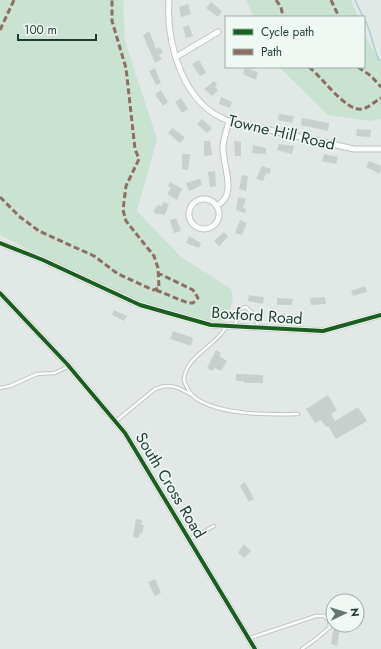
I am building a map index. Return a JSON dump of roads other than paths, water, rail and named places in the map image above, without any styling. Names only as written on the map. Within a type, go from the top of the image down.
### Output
[{"type":"street","name":"Towne Hill Road","points":[[169,0],[169,24],[176,56],[186,81],[201,102],[214,113],[229,121],[354,148],[381,149]]},
{"type":"street","points":[[176,56],[218,32]]},
{"type":"street","points":[[216,206],[223,203],[228,192],[223,146],[229,121]]},
{"type":"street","points":[[207,200],[216,206],[218,218],[212,227],[200,229],[191,222],[189,211],[196,201],[207,200]]},
{"type":"street","name":"Boxford Road","points":[[0,243],[43,260],[140,305],[189,320],[234,327],[323,331],[381,316]]},
{"type":"street","name":"South Cross Road","points":[[0,292],[69,366],[115,422],[138,453],[250,638],[255,649]]},
{"type":"lane","points":[[234,327],[239,309],[246,307],[255,316],[259,328]]},
{"type":"lane","points":[[192,395],[184,381],[188,365],[206,350],[227,326]]},
{"type":"lane","points":[[0,388],[10,386],[37,374],[55,373],[69,366]]},
{"type":"lane","points":[[115,422],[155,389],[162,386],[174,386],[217,406],[244,413],[298,414]]},
{"type":"lane","points":[[190,538],[214,526]]},
{"type":"lane","points":[[250,638],[316,616],[324,616],[329,620],[330,627],[302,649]]},
{"type":"waterway","points":[[355,0],[363,16]]},
{"type":"waterway","points":[[365,20],[377,55],[379,60],[381,60]]}]
